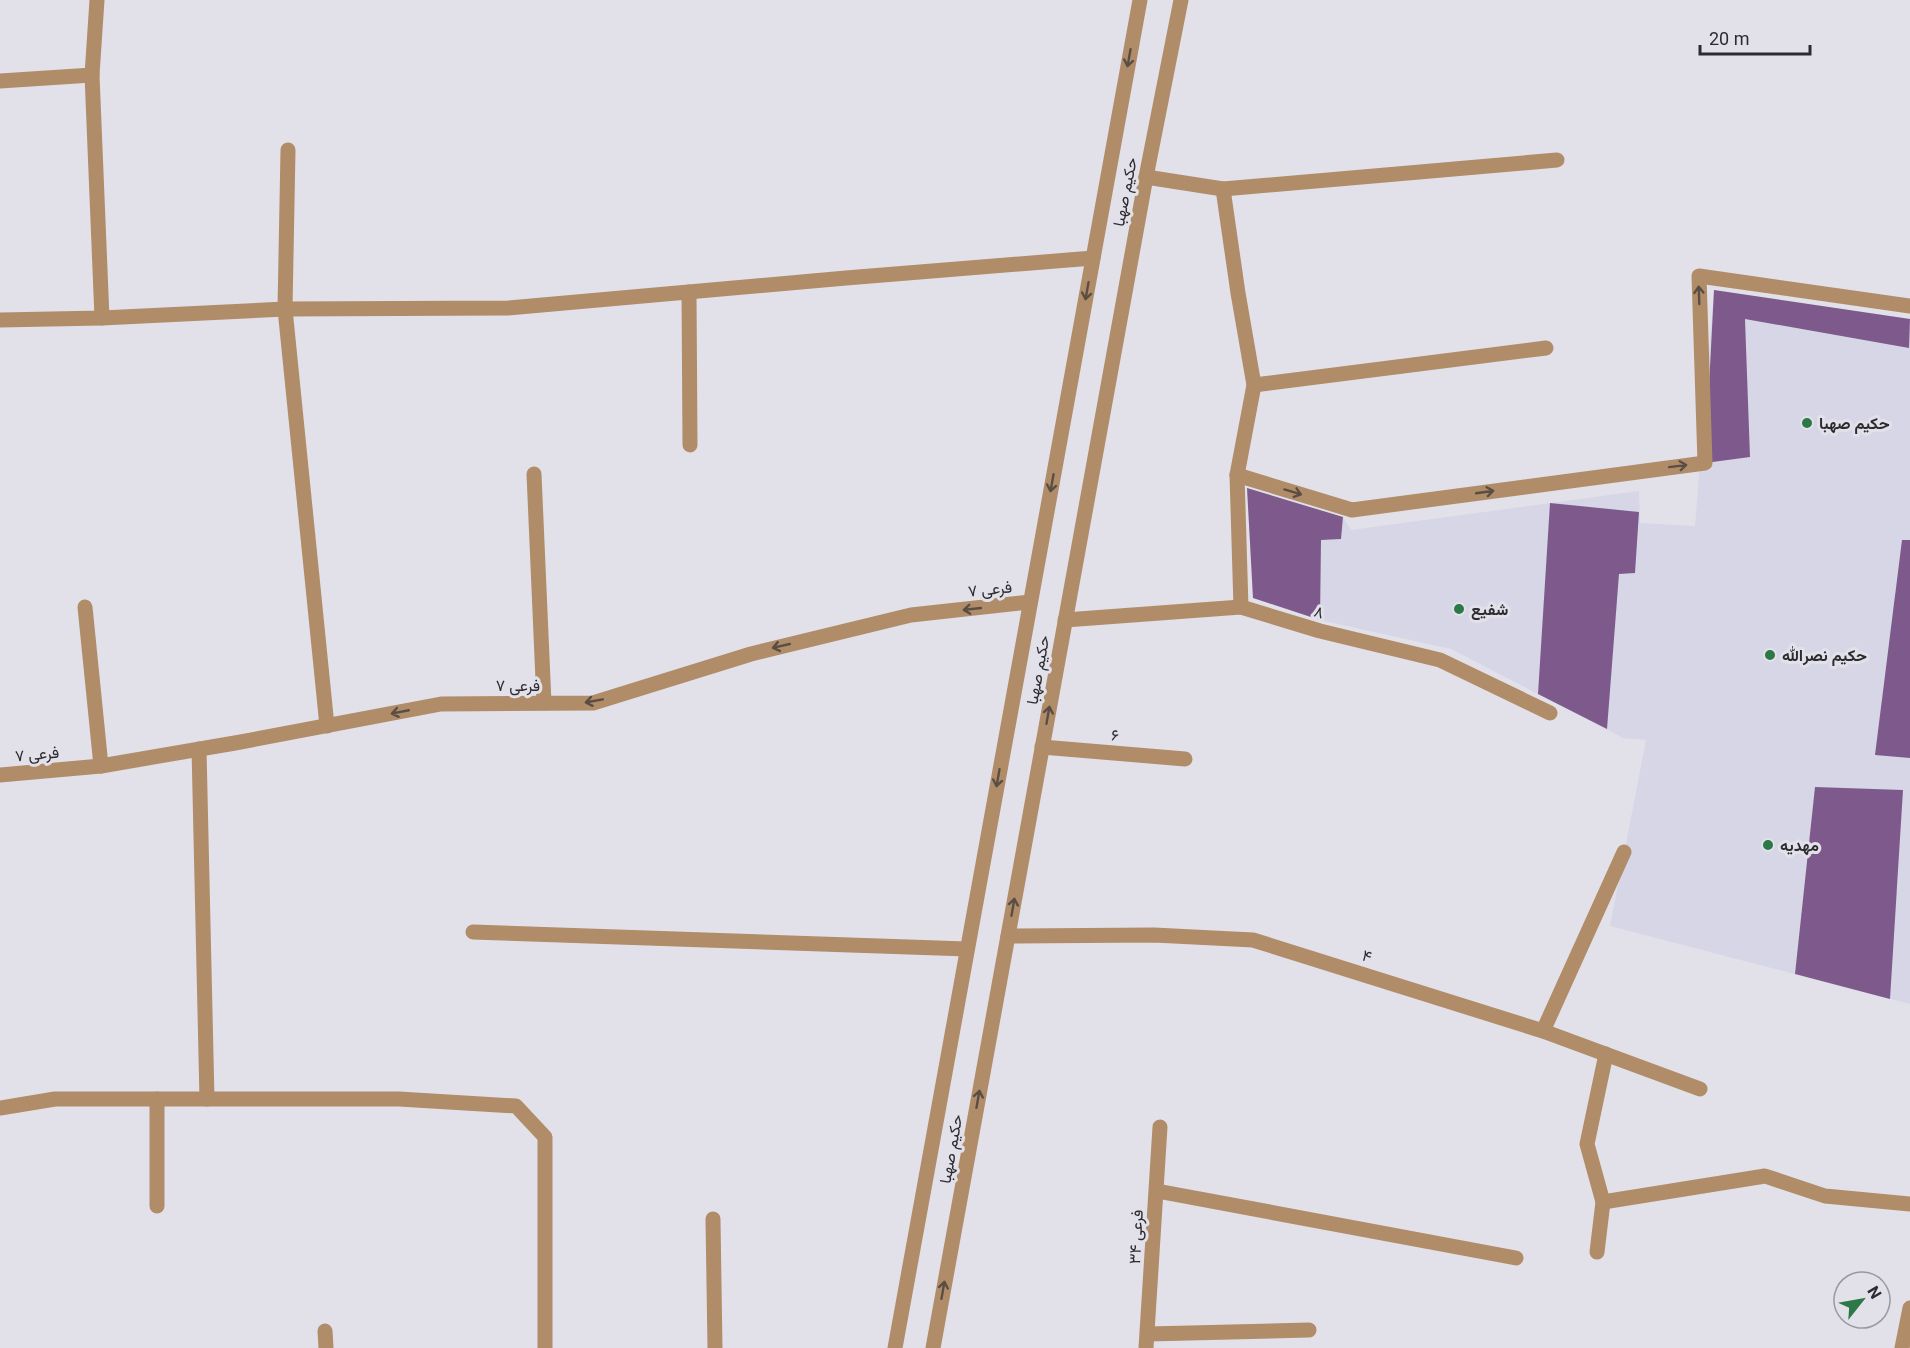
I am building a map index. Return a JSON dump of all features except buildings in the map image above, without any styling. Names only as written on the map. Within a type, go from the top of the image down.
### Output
[{"type":"street","points":[[97,0],[92,75],[102,318]]},
{"type":"street","name":"حکیم صهبا","points":[[894,1348],[1140,0]]},
{"type":"street","name":"حکیم صهبا","points":[[933,1348],[1146,177],[1182,0]]},
{"type":"street","points":[[0,81],[92,75]]},
{"type":"street","points":[[288,150],[285,309],[327,726]]},
{"type":"street","points":[[1146,177],[1223,189],[1557,160]]},
{"type":"street","points":[[1223,189],[1254,385],[1238,475],[1241,607]]},
{"type":"street","points":[[0,320],[102,318],[285,309],[508,308],[1093,258]]},
{"type":"street","points":[[1238,475],[1352,510],[1705,463],[1699,276],[1910,306]]},
{"type":"street","points":[[689,292],[690,445]]},
{"type":"street","points":[[1254,385],[1546,348]]},
{"type":"street","points":[[534,474],[544,703]]},
{"type":"street","name":"فرعی ۷","points":[[0,775],[101,766],[441,704],[593,703],[751,654],[911,615],[1030,602]]},
{"type":"street","points":[[85,607],[101,766]]},
{"type":"street","name":"۸","points":[[1065,620],[1241,607],[1320,631],[1440,660],[1550,713]]},
{"type":"street","name":"۶","points":[[1042,747],[1185,759]]},
{"type":"street","points":[[199,749],[207,1099]]},
{"type":"street","points":[[1543,1031],[1624,852]]},
{"type":"street","points":[[473,932],[967,949]]},
{"type":"street","name":"۴","points":[[1008,936],[1154,935],[1253,940],[1543,1031],[1700,1089]]},
{"type":"street","points":[[1597,1252],[1603,1202],[1587,1144],[1606,1054]]},
{"type":"street","points":[[0,1108],[55,1099],[399,1099],[516,1106],[544,1137],[545,1348]]},
{"type":"street","points":[[157,1099],[157,1206]]},
{"type":"street","name":"فرعی ۳۴","points":[[1147,1341],[1160,1127]]},
{"type":"street","points":[[1603,1202],[1765,1176],[1825,1196],[1910,1204]]},
{"type":"street","points":[[1156,1191],[1516,1258]]},
{"type":"street","points":[[713,1219],[715,1348]]},
{"type":"street","points":[[1902,1348],[1910,1308]]},
{"type":"street","points":[[1147,1341],[1310,1330]]},
{"type":"street","points":[[325,1331],[326,1348]]},
{"type":"shaded area","points":[[1714,290],[1910,319],[1910,1004],[1610,926],[1646,740],[1623,738],[1451,649],[1320,620],[1253,598],[1247,488],[1343,517],[1351,530],[1639,491],[1640,523],[1695,526]]},
{"type":"place","name":"حکیم صهبا","points":[[1807,423]]},
{"type":"place","name":"شفیع","points":[[1459,609]]},
{"type":"place","name":"حکیم نصرالله","points":[[1770,655]]},
{"type":"place","name":"مهدیه","points":[[1768,845]]}]
